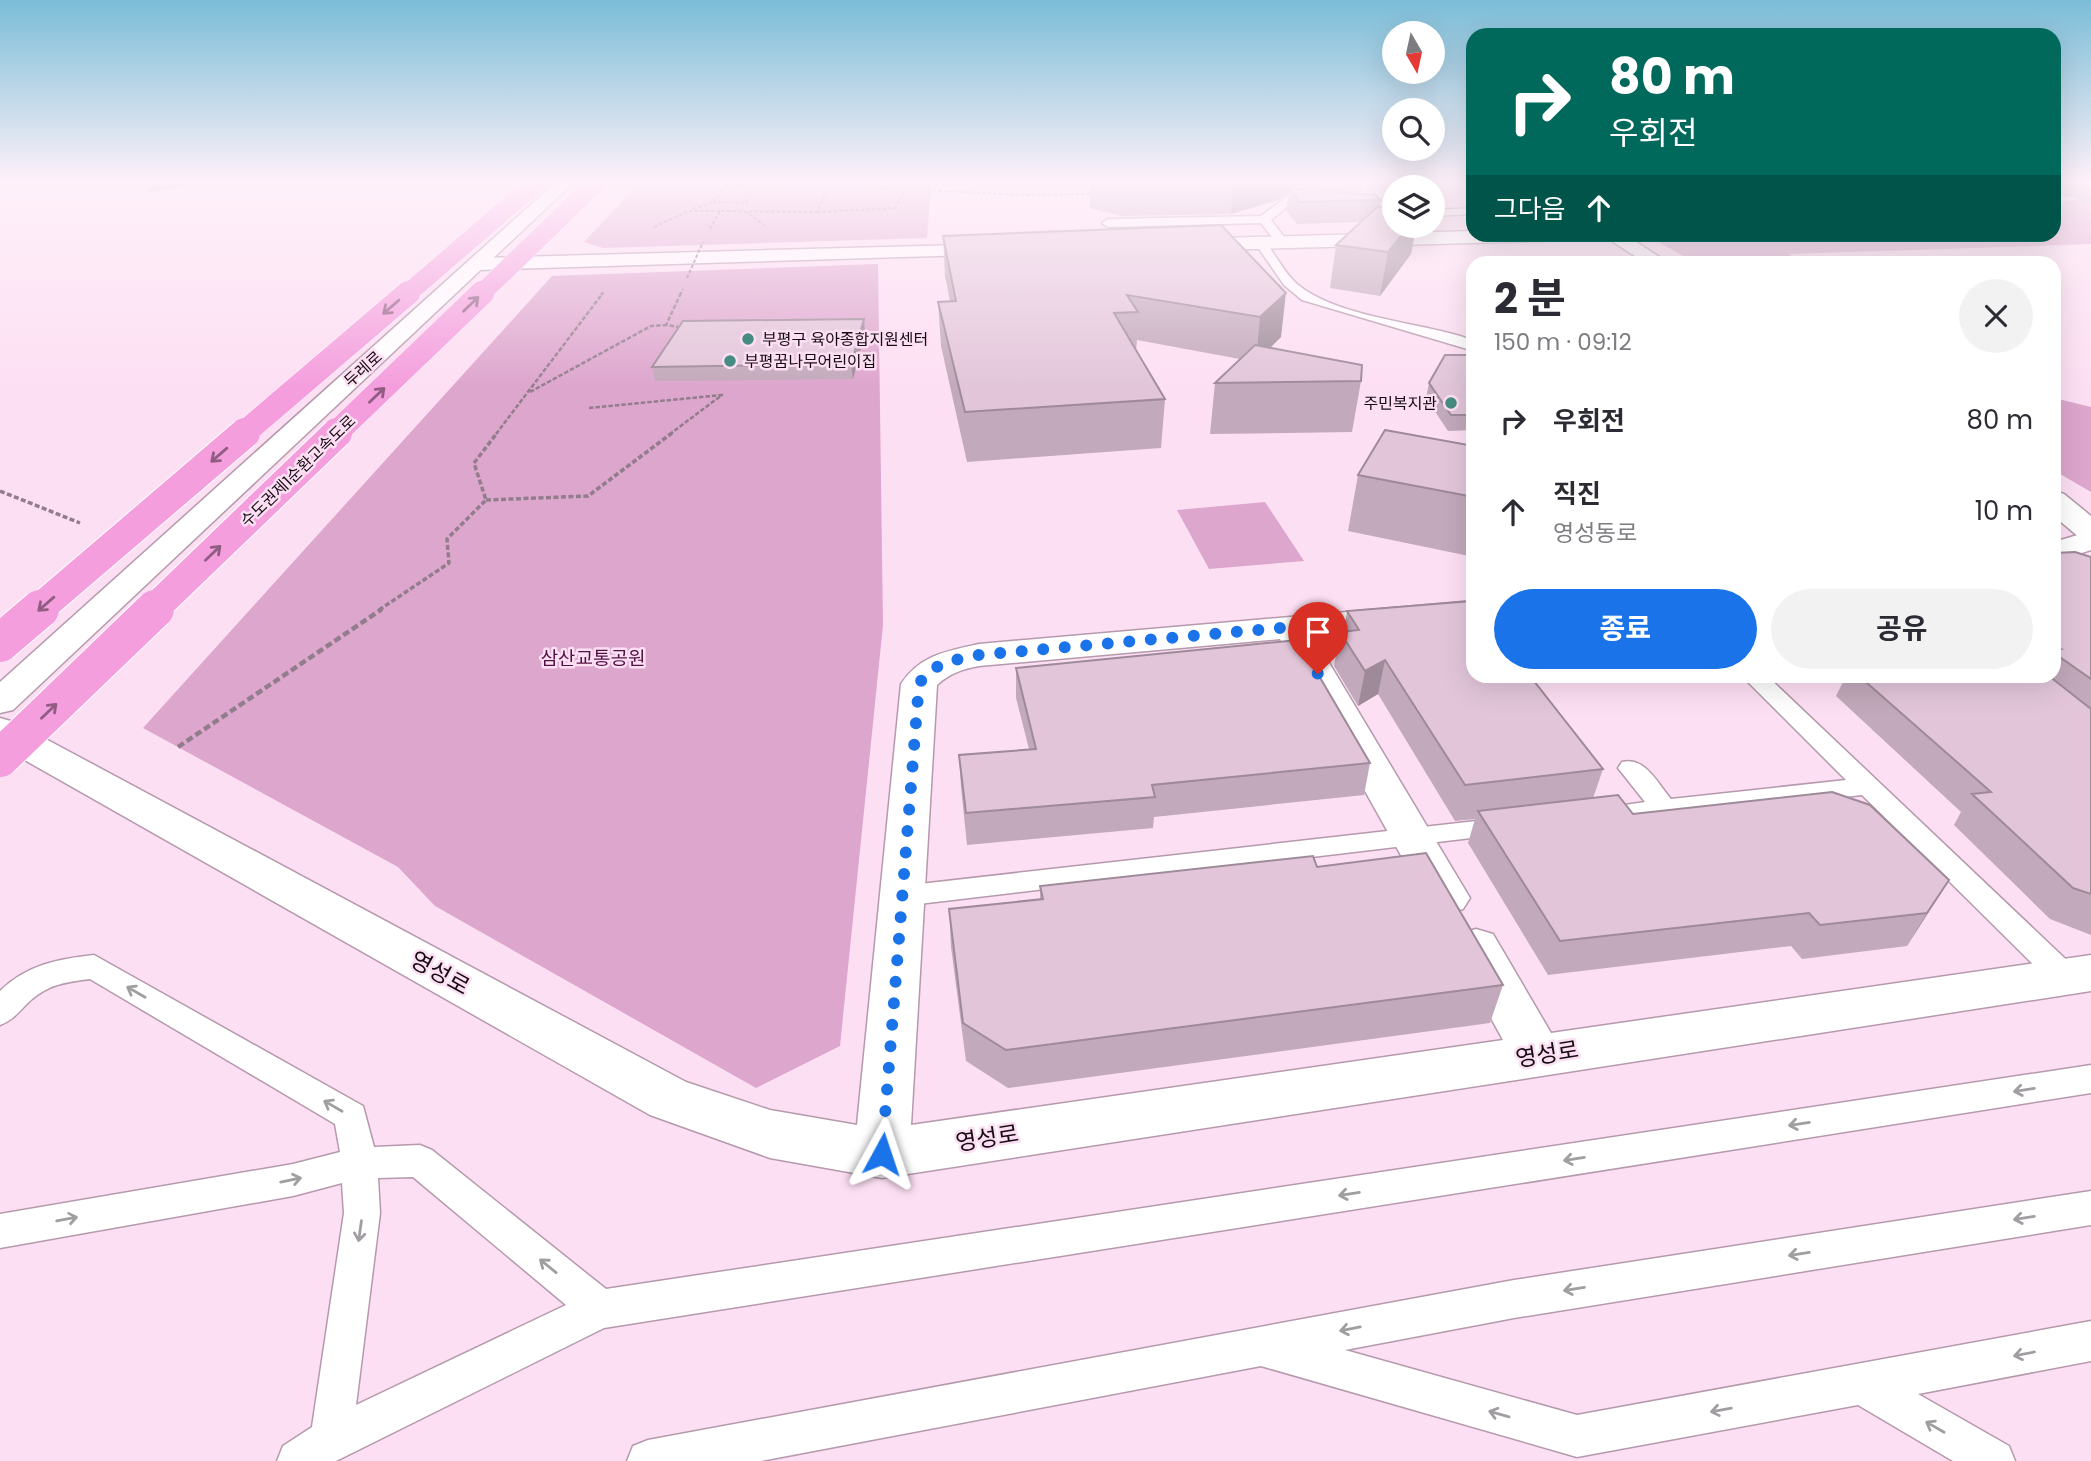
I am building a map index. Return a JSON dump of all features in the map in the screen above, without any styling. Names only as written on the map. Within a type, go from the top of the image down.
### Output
[{"type":"highway","points":[[0,643],[457,251]]},
{"type":"highway","name":"수도권제1순환고속도로","points":[[0,758],[525,251]]},
{"type":"street","name":"두레로","points":[[0,702],[493,251]]},
{"type":"street","points":[[479,264],[967,251]]},
{"type":"street","points":[[2061,506],[2091,531]]},
{"type":"street","points":[[2061,551],[2091,540]]},
{"type":"street","points":[[882,1154],[919,684],[927,672],[945,662],[979,655],[1466,612]]},
{"type":"street","points":[[1291,627],[1538,1056]]},
{"type":"street","name":"영성로","points":[[0,730],[669,1099],[770,1134],[882,1154],[2078,975]]},
{"type":"lane","points":[[1267,251],[1294,289],[1333,307],[1405,324],[1466,343]]},
{"type":"lane","name":"영성로","points":[[1761,683],[1868,786],[2078,975]]},
{"type":"lane","points":[[1631,768],[1665,809]]},
{"type":"lane","points":[[1572,820],[1868,786]]},
{"type":"lane","points":[[902,896],[1532,824]]},
{"type":"lane","points":[[0,1012],[19,992],[49,972],[94,967],[351,1116],[359,1163],[362,1213],[331,1439]]},
{"type":"lane","points":[[298,1461],[331,1439],[600,1309],[2091,1079]]},
{"type":"lane","points":[[0,1231],[293,1180],[359,1163],[420,1161],[600,1309]]},
{"type":"lane","points":[[648,1461],[1514,1299],[2091,1208]]},
{"type":"lane","points":[[1261,1346],[1577,1436],[2091,1341]]},
{"type":"lane","points":[[1861,1384],[1994,1461]]},
{"type":"path","points":[[687,278],[699,251]]},
{"type":"path","points":[[486,500],[474,463],[611,282]]},
{"type":"path","points":[[667,325],[679,300]]},
{"type":"path","points":[[528,393],[651,327],[667,325],[694,330]]},
{"type":"path","points":[[178,747],[449,563],[447,539],[486,500],[587,496],[722,395],[589,408]]},
{"type":"green space","points":[[1675,251],[1873,251],[1788,254],[1792,256],[1683,256]]},
{"type":"green space","name":"삼산교통공원","points":[[878,264],[883,625],[840,1046],[756,1088],[435,906],[398,867],[143,728],[552,276]]},
{"type":"green space","points":[[2061,400],[2091,407],[2091,492],[2061,474]]},
{"type":"green space","points":[[1265,502],[1304,561],[1209,569],[1177,510]]},
{"type":"building","points":[[946,251],[1246,251],[1286,293],[1260,317],[1127,295],[1138,312],[1114,313],[1165,399],[965,412],[938,302],[956,301]]},
{"type":"building","points":[[864,319],[851,364],[652,367],[683,321]]},
{"type":"building","points":[[1255,345],[1362,365],[1361,381],[1215,383]]},
{"type":"building","points":[[1445,355],[1466,355],[1466,415],[1451,415],[1429,383]]},
{"type":"building","points":[[1385,430],[1466,445],[1466,495],[1358,475]]},
{"type":"building","points":[[2075,552],[2091,557],[2091,679],[2061,658],[2061,553]]},
{"type":"building","points":[[1466,601],[1466,683],[1535,683],[1603,769],[1465,785],[1385,660],[1365,671],[1340,632],[1359,630],[1347,611]]},
{"type":"building","points":[[1298,640],[1370,763],[1152,785],[1155,797],[966,813],[959,755],[1036,749],[1016,668]]},
{"type":"building","points":[[1867,683],[2058,683],[2091,709],[2091,894],[2073,888],[1972,794],[1991,792]]},
{"type":"building","points":[[1832,792],[1870,805],[1949,880],[1927,913],[1820,925],[1809,913],[1560,941],[1478,811],[1618,795],[1633,814]]},
{"type":"building","points":[[1426,853],[1503,985],[1006,1050],[963,1023],[949,909],[1043,899],[1040,886],[1313,856],[1317,867]]},
{"type":"place","name":"부평구 육아종합지원센터","points":[[748,339]]},
{"type":"place","name":"부평꿈나무어린이집","points":[[730,361]]},
{"type":"place","name":"주민복지관","points":[[1451,403]]},
{"type":"route","points":[[882,1154],[919,684],[927,672],[945,662],[979,655],[1291,627],[1318,674]]}]
